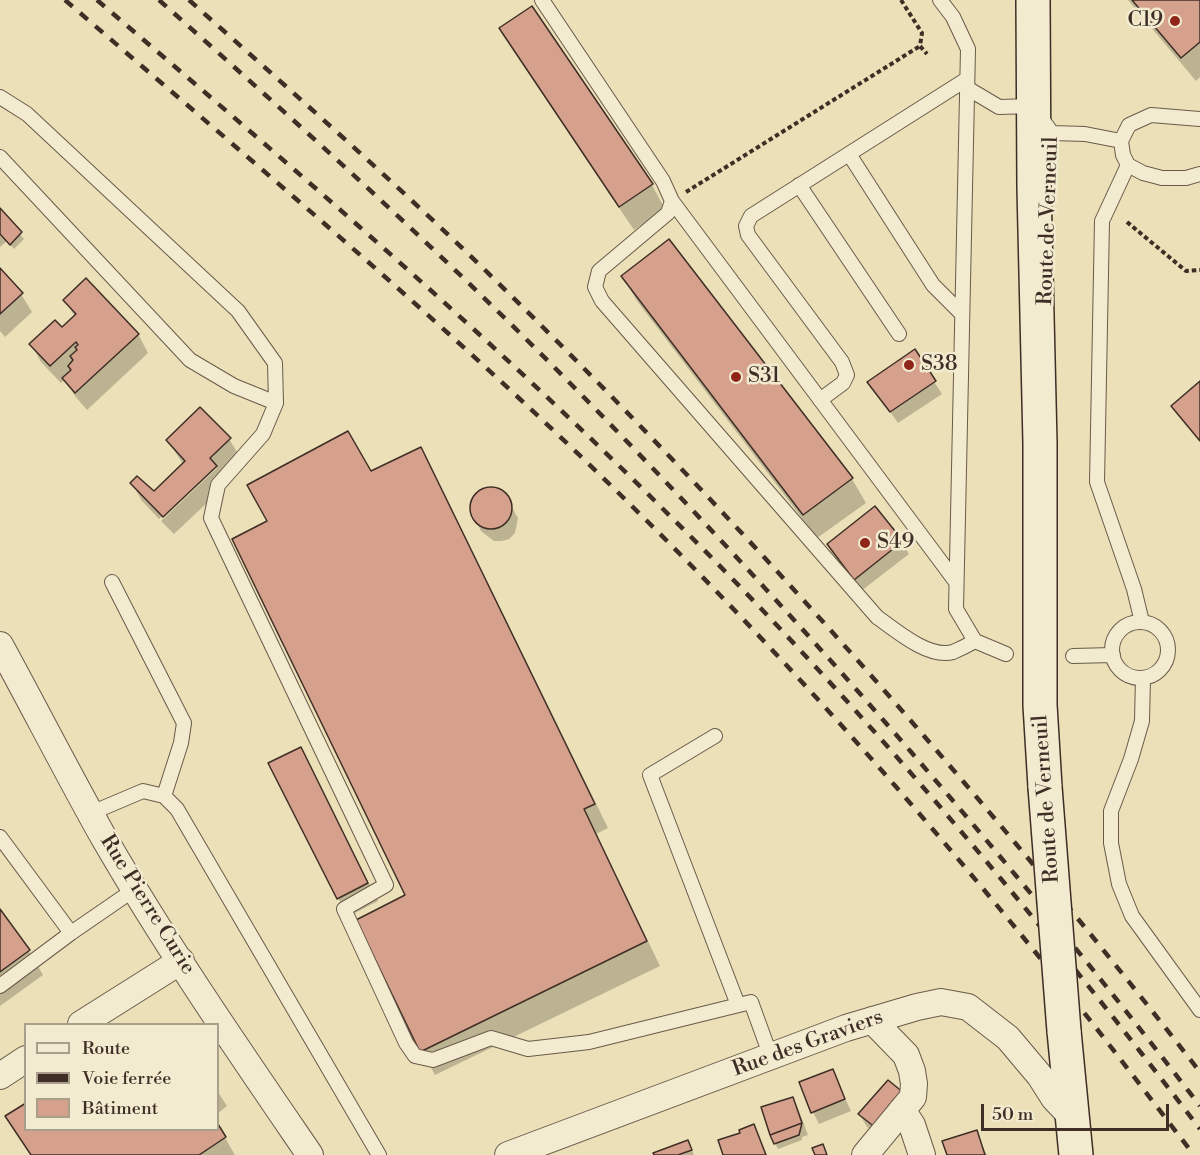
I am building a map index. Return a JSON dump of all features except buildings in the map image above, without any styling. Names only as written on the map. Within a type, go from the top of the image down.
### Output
[{"type":"main road","name":"Route de Verneuil","points":[[1033,0],[1040,443],[1041,705],[1045,787],[1076,1155]]},
{"type":"main road","name":"Route de Verneuil","points":[[1040,443],[1052,133],[1053,0]]},
{"type":"street","name":"Rue Pierre Curie","points":[[0,645],[135,889],[225,1031],[310,1155]]},
{"type":"street","points":[[83,1023],[181,961]]},
{"type":"street","name":"Rue des Graviers","points":[[508,1155],[872,1020],[917,1006],[941,1002],[968,1007],[1008,1038],[1072,1118]]},
{"type":"street","points":[[865,1155],[913,1097],[914,1084],[906,1054],[872,1020]]},
{"type":"street","points":[[0,1076],[24,1060]]},
{"type":"street","points":[[902,1110],[912,1125],[922,1155]]},
{"type":"lane","points":[[542,0],[663,181],[672,201],[956,582]]},
{"type":"lane","points":[[940,0],[952,17],[968,50],[956,609],[975,641],[1006,654]]},
{"type":"lane","points":[[820,400],[843,383],[847,375],[843,362],[748,235],[746,226],[752,216],[800,185],[967,84]]},
{"type":"lane","points":[[967,84],[999,107],[1034,106],[1052,133],[1085,134],[1121,141]]},
{"type":"lane","points":[[0,98],[27,114],[238,311],[275,363],[276,403],[263,434],[218,485],[211,518],[386,885],[344,909],[406,1043],[415,1056],[433,1060],[491,1038],[528,1049],[589,1042],[751,1002],[771,1057]]},
{"type":"lane","points":[[1200,119],[1151,114],[1129,125],[1121,141],[1123,155],[1128,165],[1143,173],[1162,178],[1186,178],[1200,174]]},
{"type":"lane","points":[[849,154],[933,285],[962,314]]},
{"type":"lane","points":[[0,157],[190,360],[234,386],[276,403]]},
{"type":"lane","points":[[1128,165],[1102,221],[1097,482],[1134,589],[1142,622]]},
{"type":"lane","points":[[800,185],[899,334]]},
{"type":"lane","points":[[672,201],[668,213],[599,271],[595,286],[602,301],[877,616],[908,641],[935,651],[951,653],[975,641]]},
{"type":"lane","points":[[112,582],[184,723],[181,743],[164,796]]},
{"type":"lane","points":[[1142,622],[1158,628],[1168,644],[1165,662],[1152,675],[1143,678],[1127,675],[1120,669],[1113,654],[1113,646],[1119,631],[1133,623],[1142,622]]},
{"type":"lane","points":[[1073,656],[1113,654]]},
{"type":"lane","points":[[1143,678],[1142,721],[1131,759],[1111,811],[1110,843],[1119,884],[1132,916],[1200,1010]]},
{"type":"lane","points":[[715,736],[650,775],[738,1005]]},
{"type":"lane","points":[[91,813],[143,791],[164,796],[177,809],[379,1155]]},
{"type":"lane","points":[[0,837],[71,933]]},
{"type":"lane","points":[[0,986],[135,889]]},
{"type":"path","points":[[672,201],[920,46],[922,33],[901,0]]},
{"type":"path","points":[[920,46],[927,54]]},
{"type":"path","points":[[1127,222],[1186,271],[1200,270]]},
{"type":"railway","points":[[65,0],[433,320],[577,453],[700,574],[854,739],[953,853],[1068,992],[1194,1155]]},
{"type":"railway","points":[[97,0],[456,313],[596,443],[736,583],[807,657],[943,810],[1074,968],[1200,1129]]},
{"type":"railway","points":[[159,0],[459,274],[556,369],[726,546],[890,727],[969,820],[1125,1009],[1200,1106]]},
{"type":"railway","points":[[189,0],[449,235],[674,461],[766,559],[945,760],[1032,863],[1200,1072]]},
{"type":"place","name":"C19","points":[[1175,21]]},
{"type":"place","name":"S38","points":[[909,365]]},
{"type":"place","name":"S31","points":[[736,377]]},
{"type":"place","name":"S49","points":[[865,543]]}]
